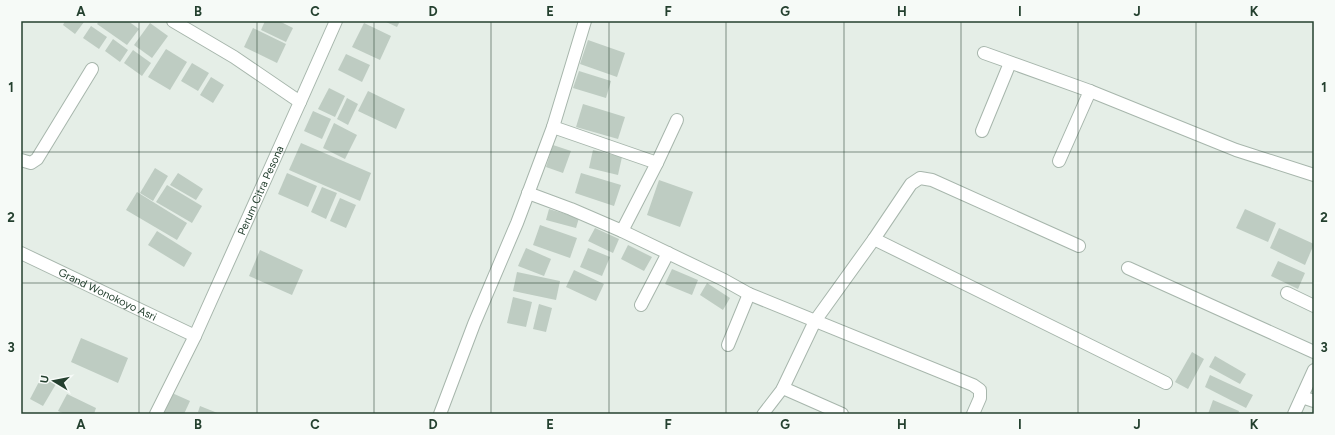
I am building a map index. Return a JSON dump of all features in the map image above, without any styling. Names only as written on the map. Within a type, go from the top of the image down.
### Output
[{"type":"street","points":[[173,21],[234,57],[300,102]]},
{"type":"street","name":"Perum Citra Pesona","points":[[156,414],[195,336],[336,21]]},
{"type":"street","points":[[440,414],[474,324],[517,222],[553,127],[585,21]]},
{"type":"street","points":[[984,53],[1090,91],[1236,150],[1314,175]]},
{"type":"street","points":[[982,131],[1010,63]]},
{"type":"street","points":[[21,160],[31,163],[37,159],[92,69]]},
{"type":"street","points":[[1060,161],[1090,91]]},
{"type":"street","points":[[622,231],[677,120]]},
{"type":"street","points":[[553,127],[657,163]]},
{"type":"street","points":[[842,414],[783,388],[815,321],[874,239],[911,184],[920,178],[932,180],[1079,246]]},
{"type":"street","points":[[528,193],[571,209],[622,231],[724,280],[749,294],[973,385],[980,390],[980,398],[973,414]]},
{"type":"street","points":[[874,239],[1166,383]]},
{"type":"street","name":"Grand Wonokoyo Asri","points":[[21,253],[195,336]]},
{"type":"street","points":[[641,305],[668,254]]},
{"type":"street","points":[[1128,268],[1314,352]]},
{"type":"street","points":[[728,345],[749,294]]},
{"type":"street","points":[[1287,294],[1314,306]]},
{"type":"street","points":[[1294,414],[1314,370]]},
{"type":"street","points":[[1302,396],[1314,401]]},
{"type":"lane","points":[[763,414],[783,388]]},
{"type":"building","points":[[65,21],[84,22],[75,34],[63,25]]},
{"type":"building","points":[[99,21],[128,21],[139,29],[127,45],[97,24]]},
{"type":"building","points":[[265,21],[279,21],[293,28],[286,42],[261,30]]},
{"type":"building","points":[[384,21],[400,21],[397,27]]},
{"type":"building","points":[[150,23],[168,36],[152,58],[134,45]]},
{"type":"building","points":[[364,23],[391,36],[380,60],[352,47]]},
{"type":"building","points":[[91,26],[107,37],[99,49],[83,38]]},
{"type":"building","points":[[253,28],[286,44],[277,63],[244,47]]},
{"type":"building","points":[[113,39],[128,50],[120,62],[105,51]]},
{"type":"building","points":[[588,40],[625,53],[617,77],[580,64]]},
{"type":"building","points":[[166,49],[187,62],[170,90],[148,77]]},
{"type":"building","points":[[133,50],[151,63],[142,76],[124,63]]},
{"type":"building","points":[[346,54],[370,65],[362,82],[338,70]]},
{"type":"building","points":[[192,63],[209,73],[198,91],[181,81]]},
{"type":"building","points":[[579,71],[611,81],[606,98],[573,88]]},
{"type":"building","points":[[211,77],[224,85],[213,103],[200,95]]},
{"type":"building","points":[[329,88],[345,96],[335,117],[318,109]]},
{"type":"building","points":[[368,91],[405,109],[396,129],[358,111]]},
{"type":"building","points":[[347,98],[358,104],[348,125],[337,119]]},
{"type":"building","points":[[583,104],[625,117],[618,139],[576,127]]},
{"type":"building","points":[[313,111],[331,119],[322,139],[304,131]]},
{"type":"building","points":[[334,123],[357,135],[345,159],[323,148]]},
{"type":"building","points":[[301,143],[371,173],[360,201],[289,170]]},
{"type":"building","points":[[553,145],[571,151],[563,173],[546,167]]},
{"type":"building","points":[[593,150],[622,157],[618,175],[589,168]]},
{"type":"building","points":[[155,168],[168,176],[153,201],[140,193]]},
{"type":"building","points":[[178,173],[203,189],[196,200],[170,185]]},
{"type":"building","points":[[287,173],[317,186],[308,207],[278,194]]},
{"type":"building","points":[[581,173],[621,185],[614,206],[575,193]]},
{"type":"building","points":[[659,180],[693,192],[680,227],[647,215]]},
{"type":"building","points":[[167,185],[202,206],[192,223],[156,202]]},
{"type":"building","points":[[322,187],[337,193],[326,219],[311,212]]},
{"type":"building","points":[[137,192],[187,223],[177,240],[126,210]]},
{"type":"building","points":[[340,198],[356,205],[346,228],[330,221]]},
{"type":"building","points":[[549,209],[579,218],[576,228],[546,220]]},
{"type":"building","points":[[1245,209],[1276,223],[1268,242],[1236,228]]},
{"type":"building","points":[[540,225],[577,238],[570,258],[533,245]]},
{"type":"building","points":[[595,228],[619,239],[613,253],[588,241]]},
{"type":"building","points":[[1279,228],[1314,244],[1305,265],[1270,248]]},
{"type":"building","points":[[157,231],[192,253],[184,267],[148,245]]},
{"type":"building","points":[[628,245],[652,257],[644,271],[621,259]]},
{"type":"building","points":[[526,248],[551,259],[544,276],[518,266]]},
{"type":"building","points":[[588,248],[610,257],[602,276],[580,267]]},
{"type":"building","points":[[260,250],[303,270],[292,295],[249,276]]},
{"type":"building","points":[[1278,261],[1305,273],[1298,289],[1271,276]]},
{"type":"building","points":[[672,269],[698,280],[692,295],[665,284]]},
{"type":"building","points":[[574,270],[604,284],[596,301],[566,287]]},
{"type":"building","points":[[517,272],[560,281],[556,300],[513,291]]},
{"type":"building","points":[[707,283],[730,298],[723,310],[700,295]]},
{"type":"building","points":[[513,297],[532,302],[526,327],[507,323]]},
{"type":"building","points":[[539,304],[552,308],[546,332],[533,329]]},
{"type":"building","points":[[81,338],[128,358],[118,383],[71,362]]},
{"type":"building","points":[[1192,352],[1204,359],[1188,389],[1175,382]]},
{"type":"building","points":[[1215,356],[1246,374],[1240,384],[1209,367]]},
{"type":"building","points":[[1210,375],[1253,395],[1246,408],[1205,387]]},
{"type":"building","points":[[42,376],[56,384],[43,406],[30,399]]},
{"type":"building","points":[[172,393],[190,401],[184,414],[163,414]]},
{"type":"building","points":[[67,394],[96,408],[94,414],[65,414],[58,411]]},
{"type":"building","points":[[1213,400],[1239,411],[1238,414],[1208,414]]},
{"type":"building","points":[[200,406],[220,414],[203,414],[198,412]]}]
